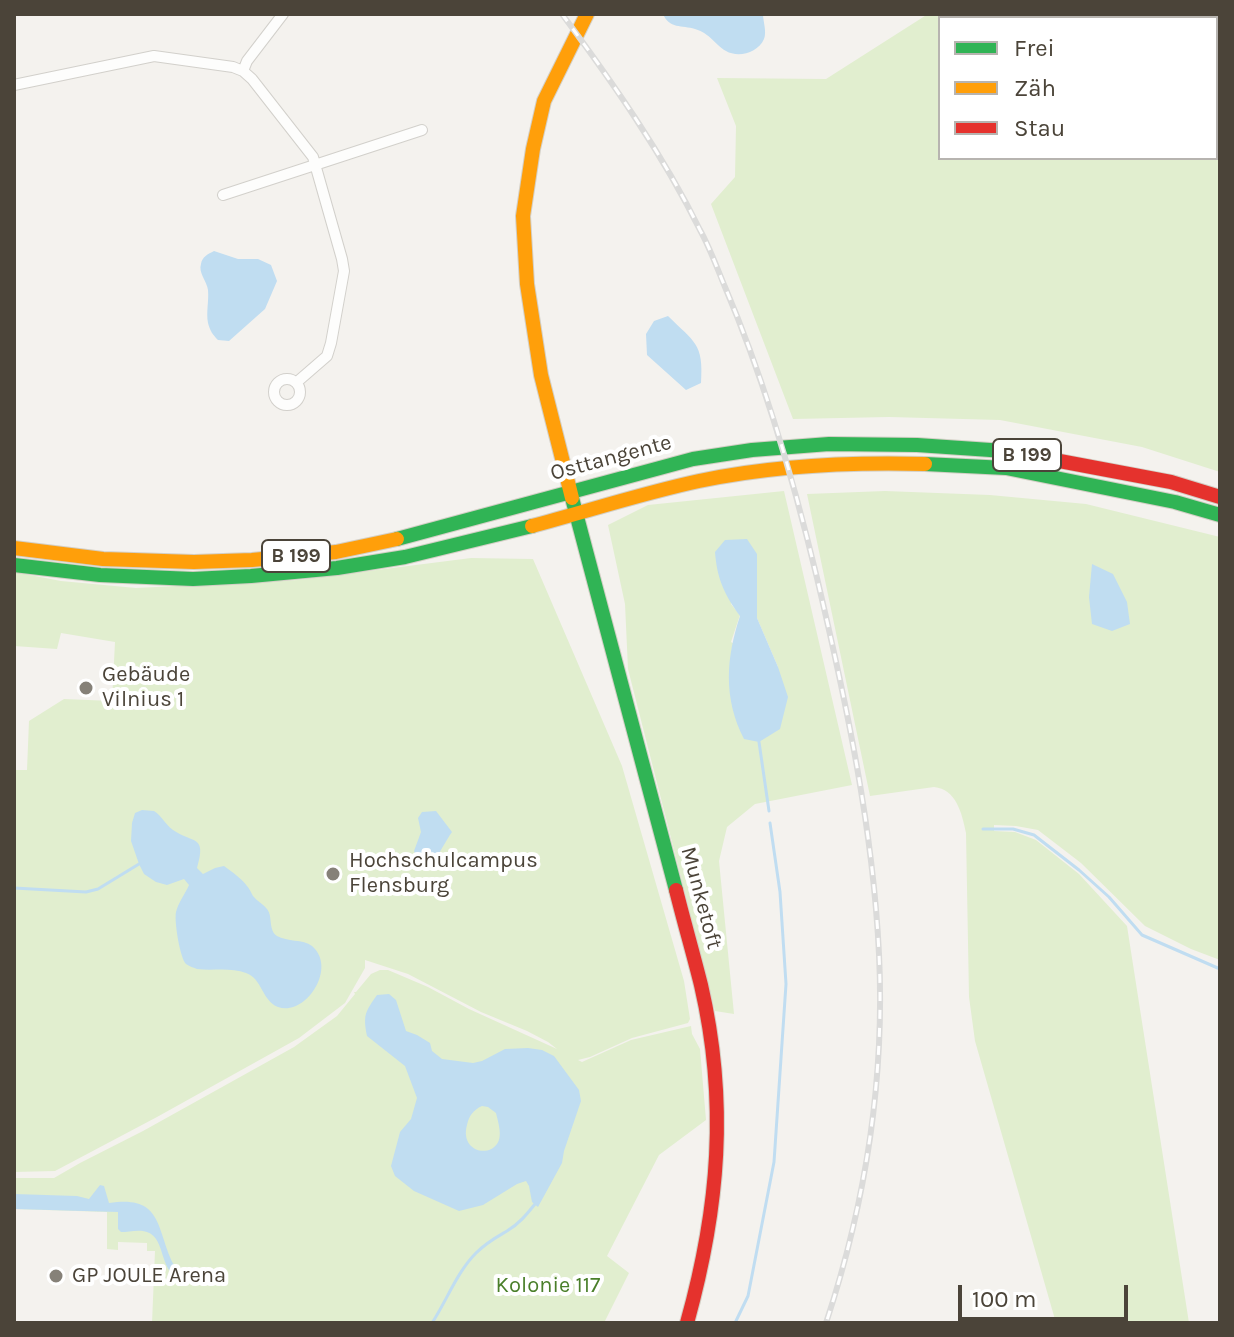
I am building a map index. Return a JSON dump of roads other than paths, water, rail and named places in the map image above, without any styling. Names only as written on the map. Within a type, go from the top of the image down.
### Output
[{"type":"main road","name":"Munketoft","points":[[587,14],[544,101],[533,149],[523,216],[527,284],[541,375],[701,986],[711,1036],[719,1135],[716,1183],[701,1279],[687,1323]]},
{"type":"main road","name":"Osttangente","points":[[14,548],[103,559],[194,562],[336,552],[401,538],[693,459],[752,450],[829,444],[917,445],[1005,451],[1171,482],[1220,497]]},
{"type":"main road","name":"Osttangente","points":[[14,565],[100,575],[193,579],[337,568],[405,557],[699,481],[834,465],[920,464],[1006,468],[1175,502],[1220,515]]},
{"type":"street","points":[[243,71],[247,61],[283,14]]},
{"type":"street","points":[[14,85],[154,56],[233,67],[252,79],[307,148],[316,166],[344,271],[327,356],[297,382]]},
{"type":"street","points":[[223,195],[422,130]]},
{"type":"water","points":[[663,14],[763,14],[765,36],[753,51],[731,53],[700,31],[672,24]]},
{"type":"water","points":[[214,251],[238,259],[258,259],[271,265],[277,281],[265,309],[229,341],[218,340],[208,323],[208,290],[200,267],[204,258]]},
{"type":"water","points":[[668,316],[691,338],[701,359],[701,383],[686,390],[647,355],[646,334],[654,321]]},
{"type":"water","points":[[747,539],[757,554],[757,618],[788,697],[780,729],[759,742],[744,739],[733,708],[730,663],[740,616],[722,586],[715,552],[725,540]]},
{"type":"water","points":[[1092,564],[1113,574],[1127,602],[1130,624],[1112,631],[1092,624],[1089,597]]},
{"type":"water","points":[[154,811],[173,830],[199,845],[197,868],[203,874],[224,866],[242,880],[267,909],[272,930],[277,936],[312,946],[319,955],[320,978],[307,998],[298,1005],[278,1007],[268,1000],[256,980],[246,973],[197,969],[186,964],[180,947],[176,912],[189,885],[184,879],[167,885],[144,874],[131,841],[135,813]]},
{"type":"water","points":[[436,811],[452,832],[429,866],[420,862],[414,851],[421,832],[418,818],[422,812]]},
{"type":"water","points":[[389,994],[396,1000],[406,1031],[430,1043],[432,1051],[442,1059],[473,1063],[505,1049],[528,1048],[554,1056],[579,1090],[581,1101],[562,1163],[538,1207],[532,1202],[526,1181],[483,1205],[459,1211],[414,1191],[395,1176],[391,1166],[400,1132],[411,1119],[417,1098],[405,1066],[367,1036],[366,1014],[377,995]],"holes":[[[488,1107],[496,1113],[500,1137],[493,1148],[481,1151],[467,1140],[467,1125],[476,1109]]]},
{"type":"water","points":[[100,1185],[104,1186],[109,1203],[140,1204],[149,1210],[160,1228],[174,1265],[186,1280],[184,1283],[170,1271],[153,1236],[144,1231],[121,1232],[118,1229],[118,1212],[14,1209],[14,1194],[89,1199]]},
{"type":"waterway","points":[[759,742],[769,811]]},
{"type":"waterway","points":[[735,1323],[748,1296],[774,1162],[786,984],[780,892],[770,823]]},
{"type":"waterway","points":[[983,829],[1013,829],[1034,835],[1109,897],[1142,935],[1220,969]]},
{"type":"waterway","points":[[14,888],[86,892],[98,889],[139,864]]},
{"type":"waterway","points":[[432,1323],[469,1261],[487,1243],[515,1225],[535,1204]]},
{"type":"railway","points":[[562,14],[618,92],[670,173],[707,244],[739,322],[777,430],[798,504],[848,718],[876,907],[879,1048],[861,1187],[852,1233],[826,1323]]},
{"type":"place","name":"Gebäude Vilnius 1","points":[[86,688]]},
{"type":"place","name":"Hochschulcampus Flensburg","points":[[333,874]]},
{"type":"place","name":"GP JOULE Arena","points":[[56,1276]]},
{"type":"park label","name":"Kolonie 117","points":[[548,1286]]}]
